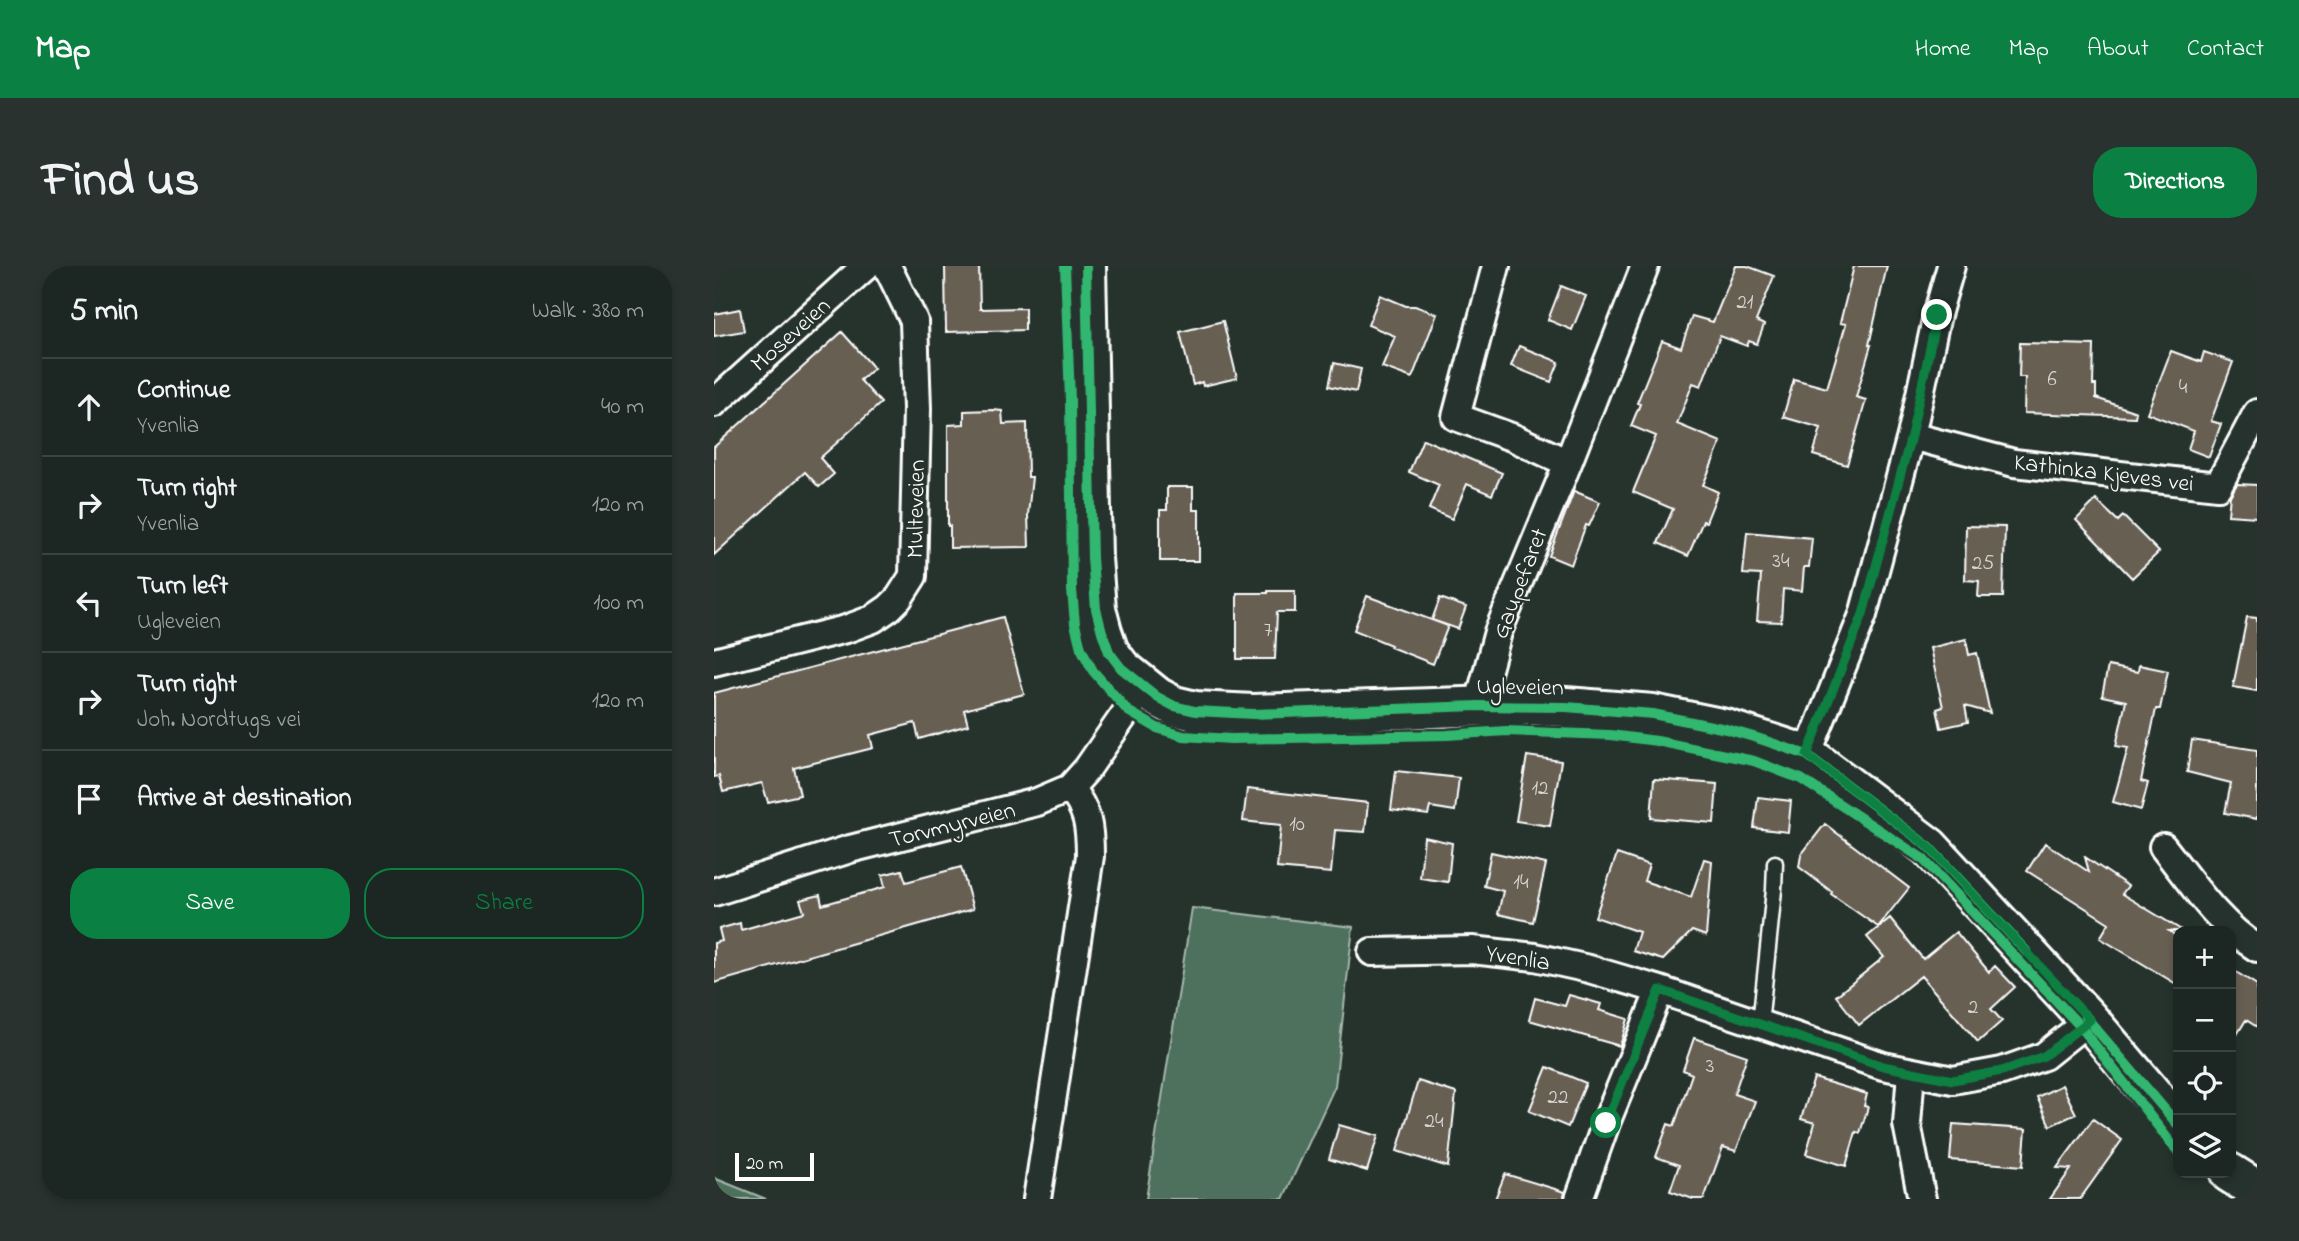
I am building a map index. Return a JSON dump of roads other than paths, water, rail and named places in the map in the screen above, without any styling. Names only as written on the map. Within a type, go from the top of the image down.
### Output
[{"type":"street","name":"Moseveien","points":[[714,403],[866,266]]},
{"type":"street","name":"Multeveien","points":[[714,662],[846,629],[873,619],[899,598],[913,576],[917,409],[914,321],[887,266]]},
{"type":"street","name":"Ugleveien","points":[[1086,266],[1092,558],[1096,609],[1109,652],[1121,668],[1143,688],[1174,706],[1221,713],[1267,714],[1478,706],[1566,707],[1653,714],[1726,729],[1807,755],[1929,847],[2090,1020],[2173,1119]]},
{"type":"street","points":[[1496,266],[1455,417],[1514,438],[1568,463]]},
{"type":"street","name":"Gaupefaret","points":[[1478,706],[1498,632],[1645,266]]},
{"type":"street","points":[[1807,755],[1863,614],[1911,436],[1937,315],[1951,266]]},
{"type":"street","name":"Kathinka Kjeves vei","points":[[1911,436],[2014,463],[2218,486],[2257,413]]},
{"type":"street","name":"Torvmyrveien","points":[[714,892],[850,849],[1038,802],[1070,788],[1087,769],[1143,688]]},
{"type":"street","points":[[1037,1199],[1090,856],[1088,819],[1082,804],[1070,788]]},
{"type":"street","points":[[2163,847],[2239,937],[2257,948]]},
{"type":"street","name":"Yvenlia","points":[[1372,952],[1472,950],[1535,957],[1589,969],[1660,990],[1883,1066],[1953,1080],[2002,1071],[2044,1056],[2090,1020]]},
{"type":"street","points":[[1579,1199],[1606,1123],[1660,990]]},
{"type":"street","points":[[1911,1072],[1907,1124],[1922,1199]]},
{"type":"street","points":[[2236,1177],[2257,1190]]},
{"type":"lane","points":[[1760,1024],[1775,863]]}]
